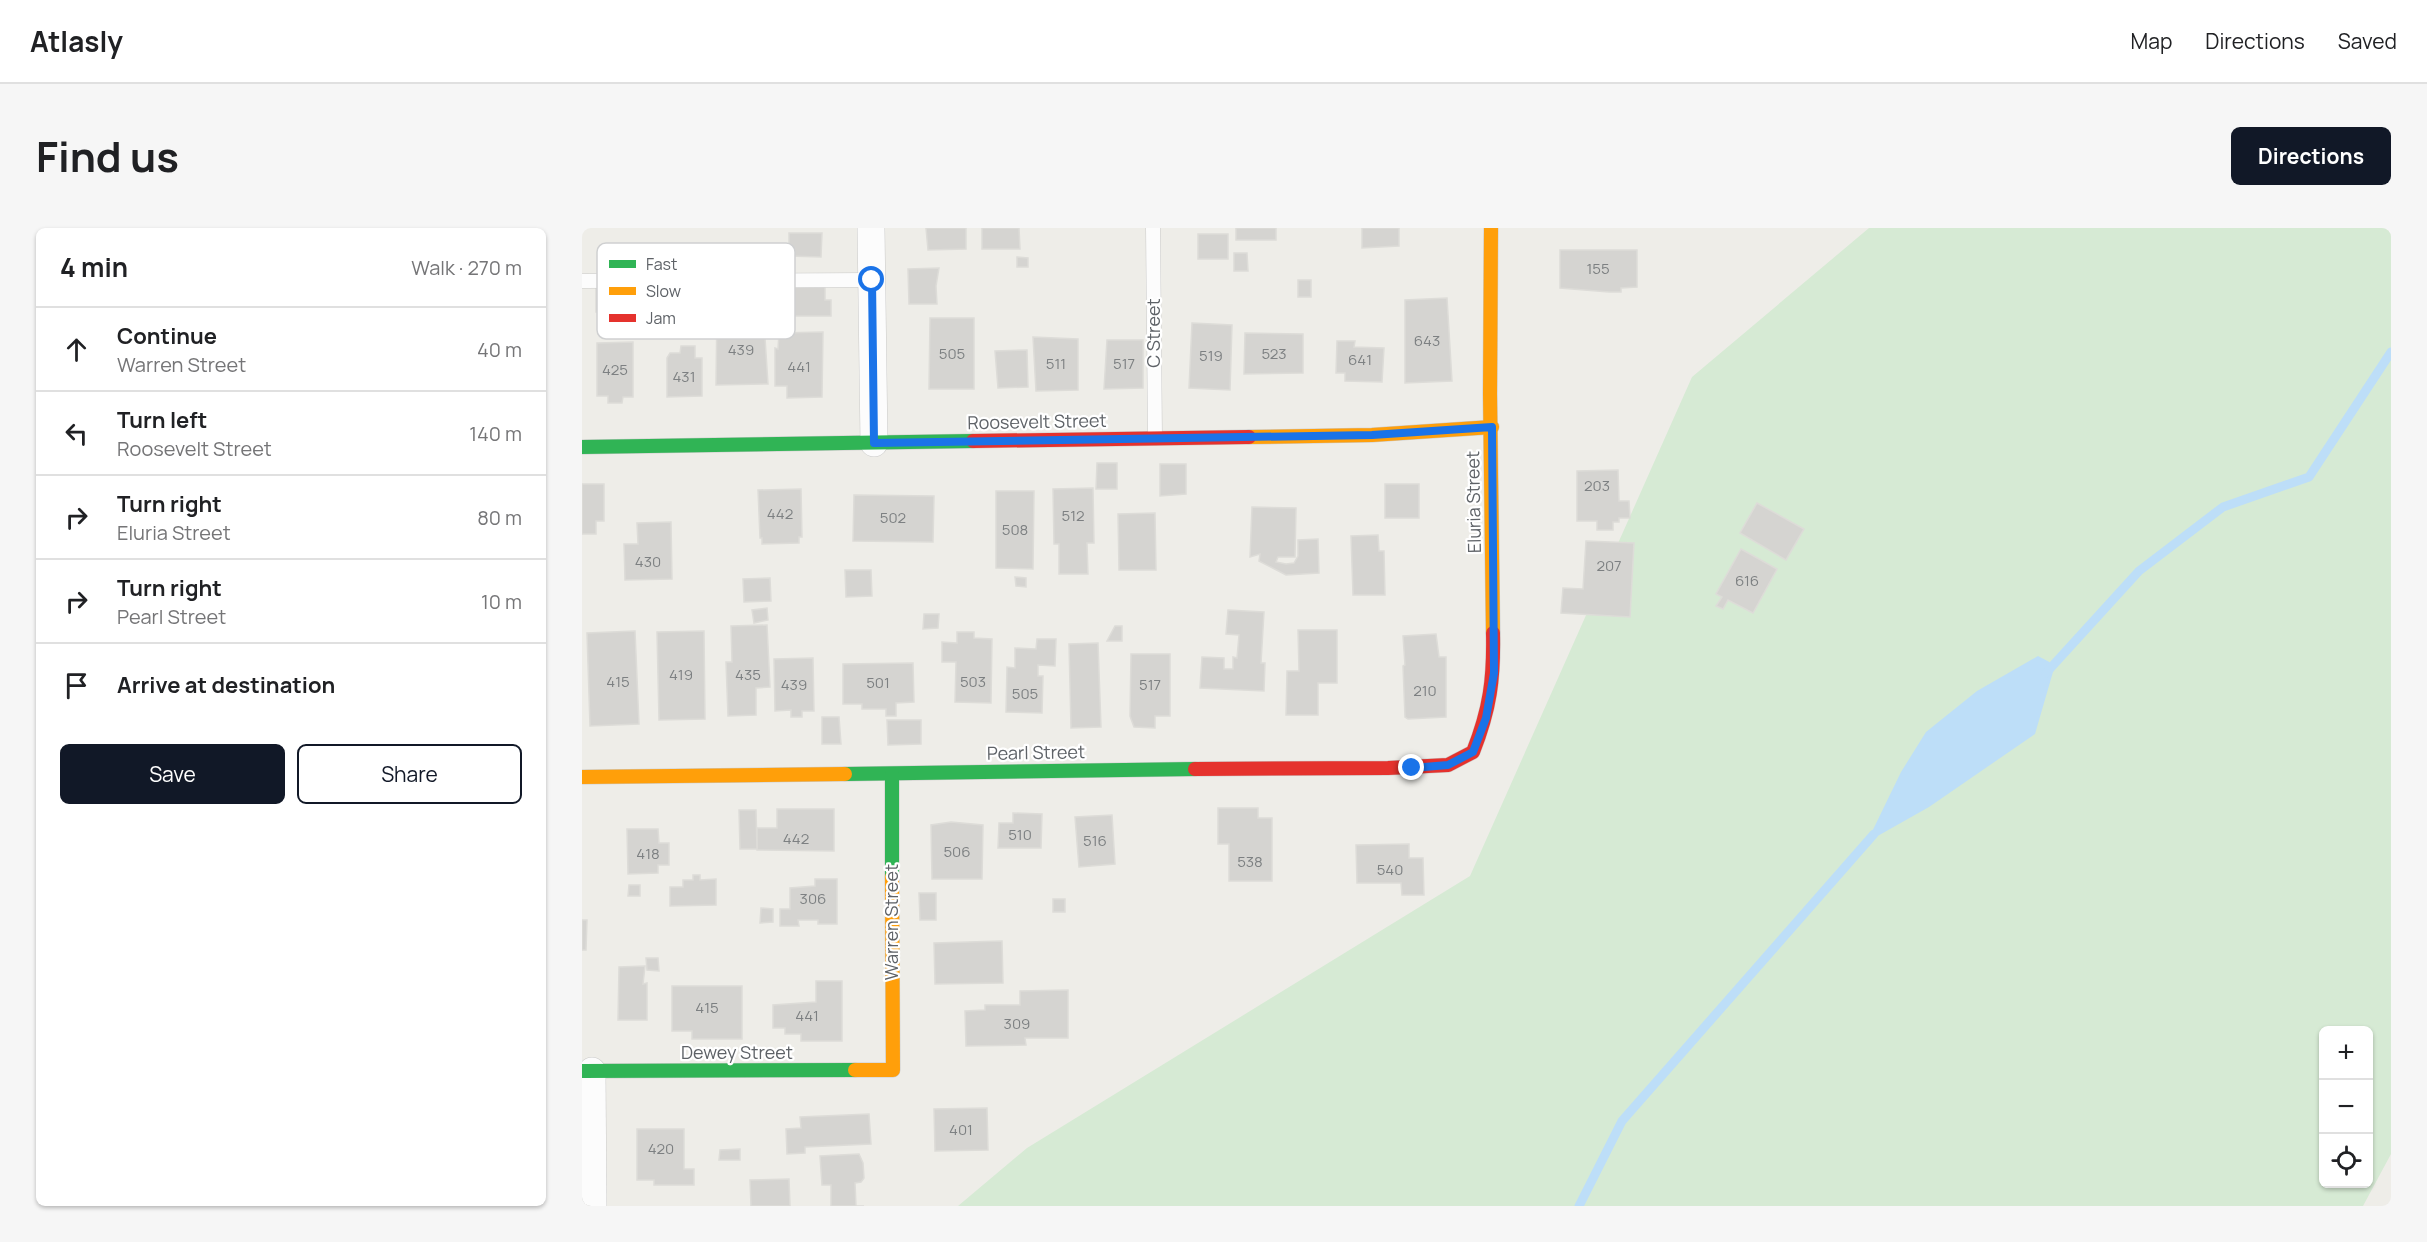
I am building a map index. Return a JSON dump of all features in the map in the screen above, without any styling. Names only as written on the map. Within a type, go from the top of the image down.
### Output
[{"type":"street","points":[[871,228],[874,443]]},
{"type":"street","name":"Eluria Street","points":[[1479,738],[1486,718],[1494,673],[1490,394],[1491,228]]},
{"type":"street","name":"Roosevelt Street","points":[[582,447],[1372,435],[1492,427]]},
{"type":"street","name":"Pearl Street","points":[[582,777],[1422,767],[1448,765],[1461,759],[1473,752],[1479,738]]},
{"type":"street","name":"Warren Street","points":[[892,774],[893,1070]]},
{"type":"street","name":"Dewey Street","points":[[587,1071],[893,1070]]},
{"type":"street","points":[[587,1071],[593,1206]]},
{"type":"lane","name":"C Street","points":[[1153,228],[1155,438]]},
{"type":"lane","points":[[795,280],[872,280]]},
{"type":"lane","points":[[582,281],[597,281]]},
{"type":"green space","points":[[1869,228],[2391,228],[2391,1154],[2373,1187],[2373,1026],[2319,1026],[2319,1188],[2373,1188],[2363,1206],[958,1206],[1027,1148],[1470,876],[1692,377]]},
{"type":"water","points":[[2038,656],[2055,665],[2035,734],[1929,807],[1867,842],[1901,772],[1926,732],[1977,691]]},
{"type":"building","points":[[926,228],[966,228],[966,249],[928,250]]},
{"type":"building","points":[[982,228],[1019,228],[1020,249],[982,249]]},
{"type":"building","points":[[1236,228],[1276,228],[1276,240],[1236,240]]},
{"type":"building","points":[[1362,228],[1399,228],[1399,246],[1362,248]]},
{"type":"building","points":[[789,233],[822,233],[821,257],[795,256],[795,243],[789,243]]},
{"type":"building","points":[[1198,234],[1228,234],[1228,259],[1198,259]]},
{"type":"building","points":[[1560,250],[1637,250],[1637,287],[1621,288],[1621,292],[1560,288]]},
{"type":"building","points":[[1234,253],[1247,253],[1248,271],[1234,271]]},
{"type":"building","points":[[1017,257],[1028,258],[1028,267],[1017,267]]},
{"type":"building","points":[[939,268],[936,286],[937,304],[909,304],[908,269]]},
{"type":"building","points":[[1298,280],[1311,280],[1311,297],[1298,297]]},
{"type":"building","points":[[795,286],[825,286],[825,300],[831,300],[831,316],[795,316]]},
{"type":"building","points":[[596,287],[597,287],[597,312]]},
{"type":"building","points":[[1447,298],[1452,381],[1405,383],[1405,300]]},
{"type":"building","points":[[930,318],[974,318],[974,389],[929,389]]},
{"type":"building","points":[[1192,323],[1232,325],[1230,390],[1189,388]]},
{"type":"building","points":[[823,332],[822,397],[787,398],[787,386],[775,386],[775,348],[778,349],[779,339],[795,339],[795,333]]},
{"type":"building","points":[[1245,333],[1303,334],[1303,373],[1244,374]]},
{"type":"building","points":[[1033,337],[1078,339],[1078,390],[1036,391]]},
{"type":"building","points":[[717,339],[765,339],[768,384],[716,385]]},
{"type":"building","points":[[1107,340],[1143,340],[1143,388],[1104,389]]},
{"type":"building","points":[[1337,341],[1355,341],[1354,347],[1384,348],[1382,382],[1345,381],[1345,373],[1336,373]]},
{"type":"building","points":[[633,342],[633,397],[623,397],[622,403],[608,403],[608,396],[597,396],[597,343]]},
{"type":"building","points":[[681,346],[695,346],[695,358],[702,358],[702,396],[667,397],[667,358],[670,353],[680,353]]},
{"type":"building","points":[[1027,350],[1028,387],[998,388],[995,351]]},
{"type":"building","points":[[1097,463],[1117,463],[1117,489],[1096,489]]},
{"type":"building","points":[[1160,464],[1186,464],[1186,494],[1160,496]]},
{"type":"building","points":[[1618,470],[1619,501],[1629,501],[1630,518],[1619,518],[1619,522],[1613,522],[1613,530],[1597,530],[1597,521],[1577,521],[1577,471]]},
{"type":"building","points":[[582,484],[604,484],[604,521],[596,521],[596,534],[582,534]]},
{"type":"building","points":[[1385,484],[1419,484],[1419,518],[1385,518]]},
{"type":"building","points":[[1093,488],[1094,543],[1087,543],[1088,574],[1059,574],[1059,544],[1054,544],[1053,489]]},
{"type":"building","points":[[801,489],[802,537],[799,537],[799,543],[762,544],[758,490]]},
{"type":"building","points":[[996,491],[1034,491],[1033,569],[996,568]]},
{"type":"building","points":[[854,495],[934,496],[933,542],[853,541]]},
{"type":"building","points":[[1757,503],[1804,529],[1786,560],[1740,533]]},
{"type":"building","points":[[1252,507],[1296,508],[1295,557],[1278,557],[1276,562],[1294,563],[1298,556],[1298,540],[1318,539],[1319,573],[1286,575],[1259,561],[1260,554],[1250,557]]},
{"type":"building","points":[[1155,513],[1156,570],[1119,570],[1118,514]]},
{"type":"building","points":[[671,522],[672,579],[625,580],[624,544],[638,544],[637,523]]},
{"type":"building","points":[[1378,535],[1379,551],[1384,551],[1385,595],[1353,595],[1351,536]]},
{"type":"building","points":[[1586,541],[1634,543],[1630,617],[1561,613],[1563,588],[1583,589]]},
{"type":"building","points":[[1741,549],[1777,569],[1753,613],[1728,600],[1723,609],[1716,606],[1722,597],[1716,594]]},
{"type":"building","points":[[845,570],[871,570],[872,596],[846,597]]},
{"type":"building","points":[[1015,577],[1026,578],[1026,587],[1016,586]]},
{"type":"building","points":[[770,578],[771,601],[744,602],[743,579]]},
{"type":"building","points":[[767,608],[768,620],[754,623],[752,610]]},
{"type":"building","points":[[1228,610],[1264,612],[1261,663],[1265,663],[1264,691],[1200,688],[1202,657],[1224,658],[1224,669],[1233,669],[1233,657],[1237,658],[1239,635],[1226,634]]},
{"type":"building","points":[[924,614],[939,614],[938,628],[923,629]]},
{"type":"building","points":[[767,625],[770,687],[756,688],[756,715],[728,716],[726,662],[732,662],[731,626]]},
{"type":"building","points":[[1115,626],[1122,626],[1122,641],[1107,641]]},
{"type":"building","points":[[1298,630],[1337,630],[1337,683],[1318,683],[1318,715],[1286,715],[1287,671],[1299,671]]},
{"type":"building","points":[[635,631],[639,724],[590,726],[587,633]]},
{"type":"building","points":[[704,631],[705,719],[659,720],[657,632]]},
{"type":"building","points":[[957,632],[974,632],[974,638],[992,639],[991,703],[955,702],[956,662],[942,662],[942,642],[957,643]]},
{"type":"building","points":[[1436,634],[1439,657],[1446,657],[1446,717],[1408,719],[1405,717],[1403,636]]},
{"type":"building","points":[[1037,639],[1056,639],[1055,666],[1038,665],[1038,676],[1043,676],[1042,713],[1006,712],[1007,667],[1015,668],[1015,648],[1036,649]]},
{"type":"building","points":[[1098,643],[1101,727],[1071,728],[1069,644]]},
{"type":"building","points":[[1131,654],[1170,654],[1170,716],[1155,716],[1155,728],[1134,727],[1130,716]]},
{"type":"building","points":[[813,658],[814,711],[802,711],[802,717],[791,717],[791,710],[775,711],[774,659]]},
{"type":"building","points":[[913,663],[914,702],[896,703],[896,716],[886,716],[886,709],[862,709],[862,704],[843,704],[843,664]]},
{"type":"building","points":[[822,717],[839,717],[841,744],[822,744]]},
{"type":"building","points":[[887,720],[921,720],[921,744],[888,745]]},
{"type":"building","points":[[1218,808],[1258,808],[1258,818],[1272,818],[1272,881],[1229,881],[1229,844],[1218,844]]},
{"type":"building","points":[[777,809],[834,809],[834,851],[757,850],[757,828],[777,828]]},
{"type":"building","points":[[739,810],[756,810],[757,849],[740,849]]},
{"type":"building","points":[[1013,813],[1042,814],[1041,848],[998,848],[999,823],[1013,823]]},
{"type":"building","points":[[1112,815],[1115,864],[1079,867],[1075,817]]},
{"type":"building","points":[[951,822],[983,825],[982,879],[932,879],[931,825]]},
{"type":"building","points":[[627,829],[658,829],[659,843],[669,843],[669,865],[658,865],[658,873],[628,874]]},
{"type":"building","points":[[1409,844],[1409,858],[1423,858],[1424,895],[1402,895],[1401,883],[1357,883],[1356,845]]},
{"type":"building","points":[[693,875],[700,875],[700,880],[716,879],[716,905],[670,906],[670,887],[683,887],[683,880],[693,880]]},
{"type":"building","points":[[815,879],[837,879],[837,924],[818,924],[818,920],[798,920],[799,926],[780,926],[780,909],[790,909],[790,888],[815,886]]},
{"type":"building","points":[[629,885],[640,885],[640,896],[628,896]]},
{"type":"building","points":[[919,893],[936,893],[936,920],[920,920]]},
{"type":"building","points":[[1053,899],[1065,899],[1065,912],[1053,912]]},
{"type":"building","points":[[761,908],[773,909],[773,922],[760,923]]},
{"type":"building","points":[[582,920],[587,920],[586,950],[582,950]]},
{"type":"building","points":[[1002,941],[1003,983],[935,984],[934,943]]},
{"type":"building","points":[[646,958],[658,958],[659,971],[647,970]]},
{"type":"building","points":[[645,966],[643,984],[647,983],[647,1020],[618,1020],[619,967]]},
{"type":"building","points":[[816,981],[842,981],[842,1041],[801,1041],[801,1034],[785,1034],[785,1028],[773,1028],[773,1005],[816,1002]]},
{"type":"building","points":[[672,986],[742,986],[742,1039],[692,1039],[692,1031],[672,1031]]},
{"type":"building","points":[[1068,990],[1068,1038],[1025,1038],[1026,1045],[966,1046],[965,1011],[985,1010],[985,1005],[1020,1005],[1020,991]]},
{"type":"building","points":[[987,1108],[988,1150],[935,1151],[934,1109]]},
{"type":"building","points":[[869,1114],[871,1144],[805,1147],[805,1153],[787,1154],[786,1129],[801,1128],[800,1117]]},
{"type":"building","points":[[637,1129],[684,1129],[684,1169],[694,1169],[694,1185],[654,1185],[654,1180],[637,1180]]},
{"type":"building","points":[[740,1149],[740,1160],[719,1160],[720,1150]]},
{"type":"building","points":[[859,1154],[863,1163],[864,1178],[861,1182],[855,1183],[856,1206],[831,1206],[831,1185],[822,1185],[820,1156]]},
{"type":"building","points":[[789,1179],[790,1206],[751,1206],[750,1180]]},
{"type":"waterway","points":[[2046,673],[2139,571],[2223,507],[2309,477],[2391,352]]},
{"type":"waterway","points":[[1579,1206],[1622,1121],[1874,834]]},
{"type":"traffic: fast","points":[[582,447],[973,441]]},
{"type":"traffic: fast","points":[[845,774],[1195,769]]},
{"type":"traffic: fast","points":[[892,774],[892,877]]},
{"type":"traffic: fast","points":[[582,1071],[855,1070]]},
{"type":"traffic: slow","points":[[1491,228],[1490,394],[1493,633]]},
{"type":"traffic: slow","points":[[1249,437],[1372,435],[1492,427]]},
{"type":"traffic: slow","points":[[582,777],[845,774]]},
{"type":"traffic: slow","points":[[855,1070],[893,1070],[892,877]]},
{"type":"traffic: jam","points":[[973,441],[1249,437]]},
{"type":"traffic: jam","points":[[1195,769],[1388,768],[1448,765],[1473,752],[1479,736],[1490,694],[1493,633]]},
{"type":"route","points":[[872,280],[874,443],[1372,435],[1492,427],[1494,673],[1486,718],[1473,752],[1448,765],[1412,768]]}]
